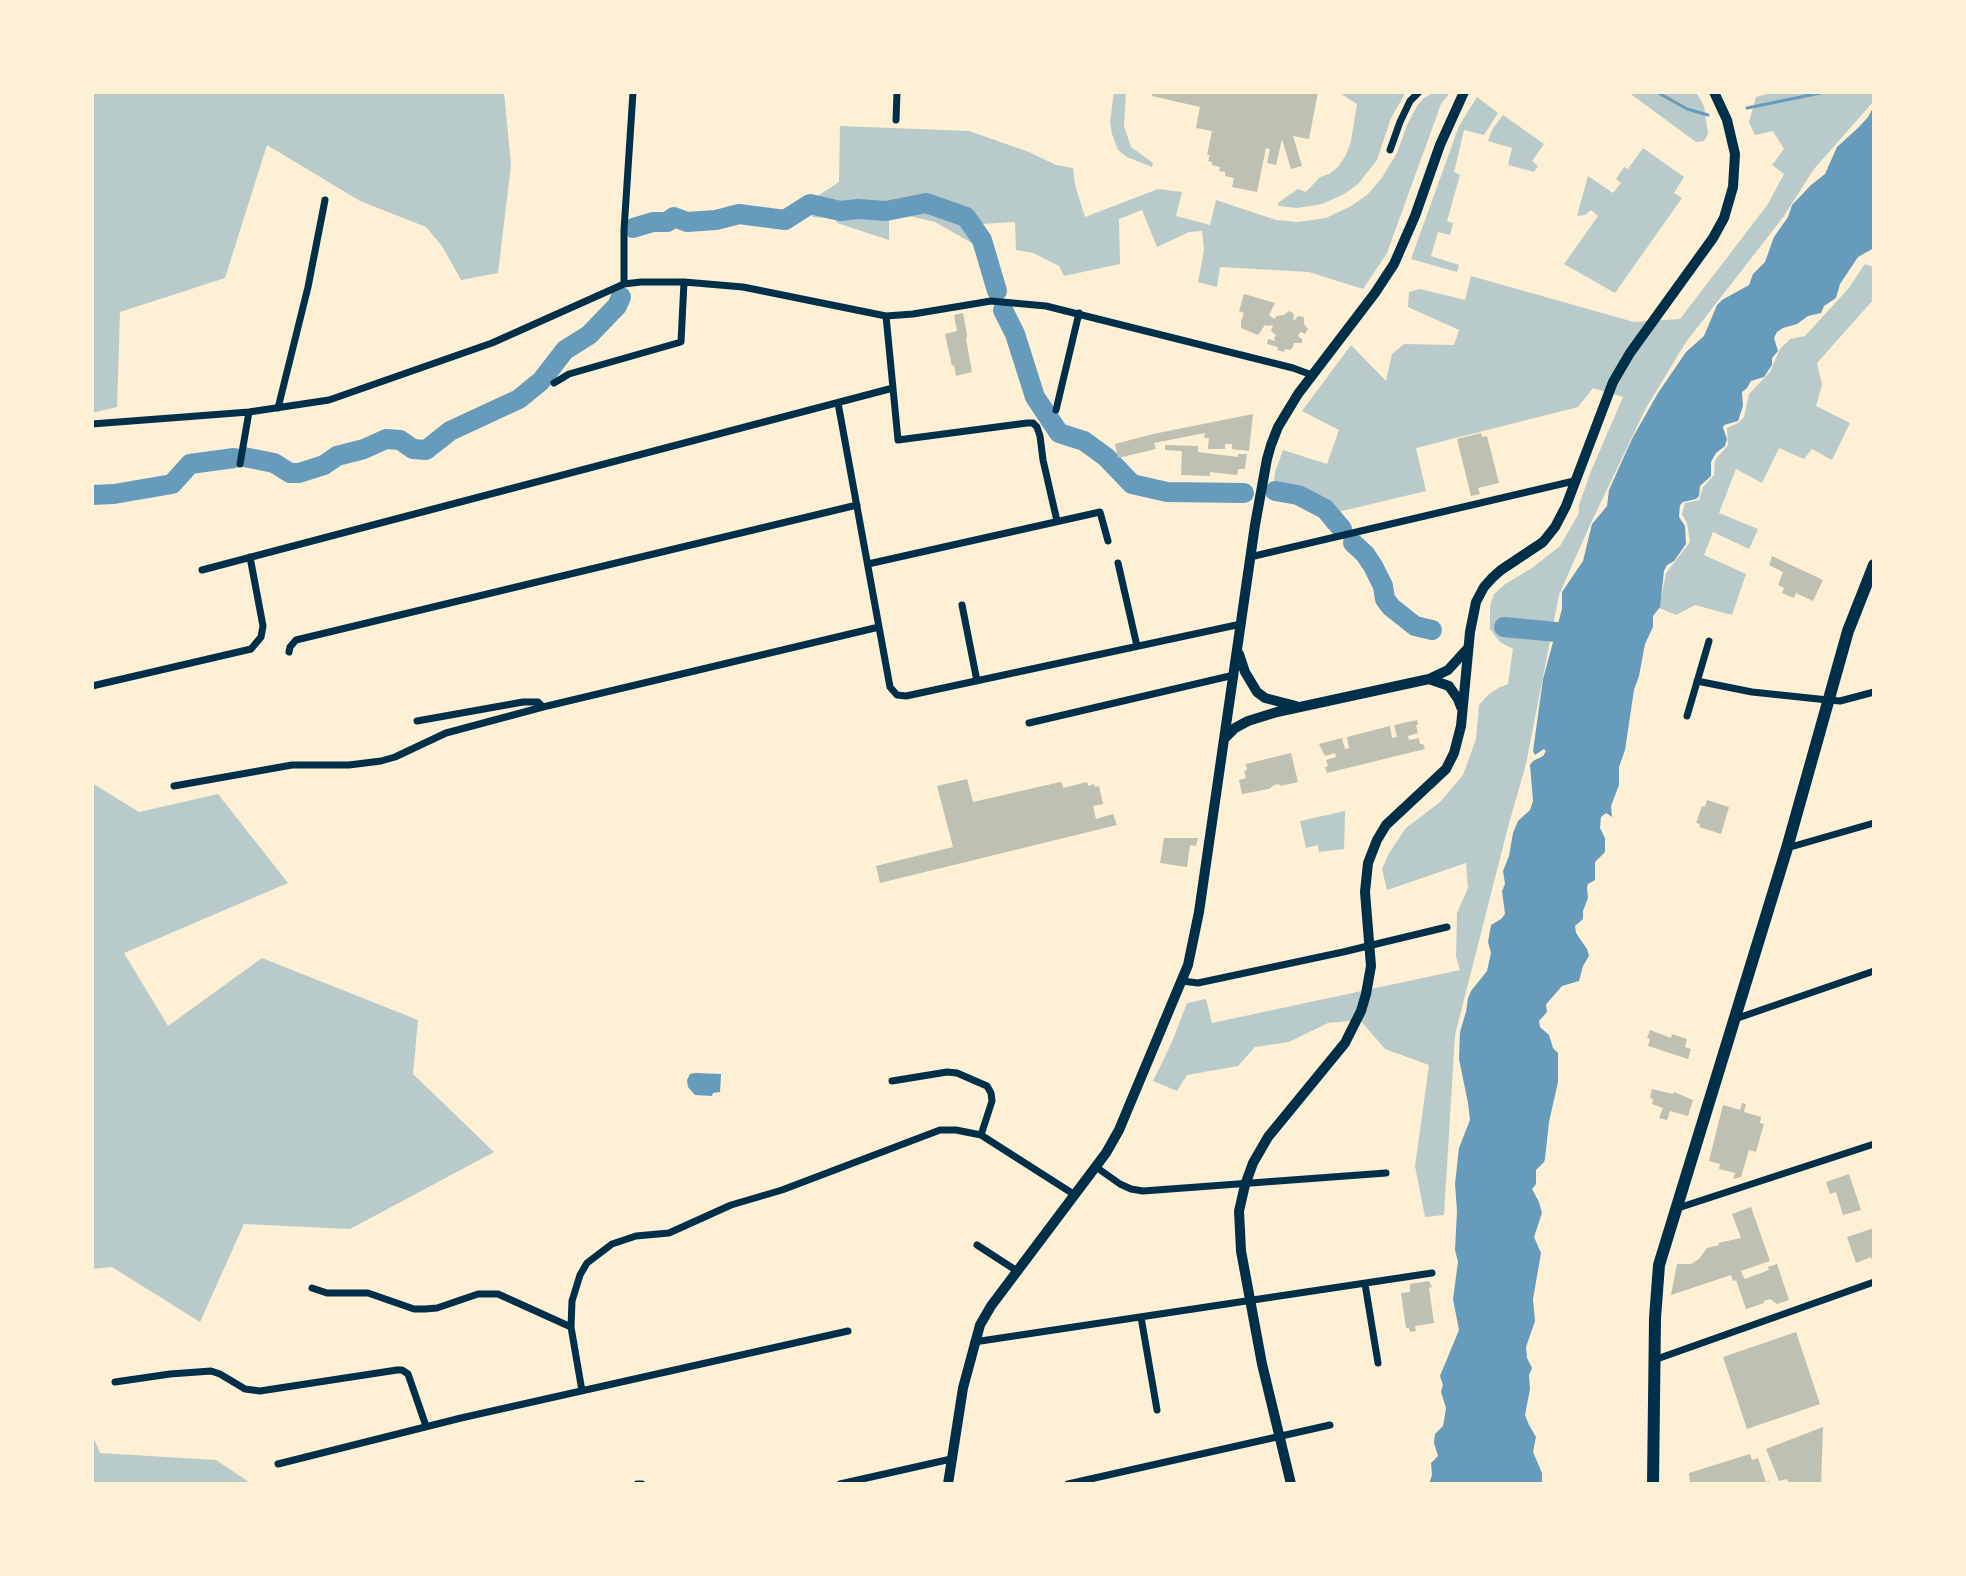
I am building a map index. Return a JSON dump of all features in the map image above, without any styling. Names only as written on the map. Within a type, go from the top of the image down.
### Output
[{"type":"highway","points":[[1653,1484],[1659,1265],[1787,848],[1848,631],[1874,565]]},
{"type":"main road","points":[[948,1484],[963,1388],[980,1325],[1106,1153],[1119,1130],[1182,981],[1199,912],[1250,557],[1271,445],[1290,406],[1394,264],[1464,92]]},
{"type":"main road","points":[[1291,1484],[1250,1301],[1239,1230],[1239,1208],[1245,1185],[1268,1137],[1351,1033],[1366,994],[1371,966],[1365,892],[1370,855],[1386,825],[1450,762],[1460,736],[1476,602],[1484,587],[1501,570],[1543,542],[1561,517],[1613,382],[1630,353],[1713,238],[1728,206],[1735,176],[1733,143],[1727,120],[1714,92]]},
{"type":"main road","points":[[1237,648],[1245,672],[1257,692],[1265,698],[1298,706]]},
{"type":"main road","points":[[1225,738],[1248,721],[1298,706],[1429,679],[1448,670],[1469,648]]},
{"type":"main road","points":[[1429,679],[1449,686],[1463,713]]},
{"type":"street","points":[[624,284],[624,230],[633,92]]},
{"type":"street","points":[[896,120],[897,92]]},
{"type":"street","points":[[1390,150],[1410,101],[1419,92]]},
{"type":"street","points":[[278,408],[308,287],[325,200]]},
{"type":"street","points":[[554,383],[569,374],[681,342],[684,282]]},
{"type":"street","points":[[92,424],[249,412],[329,400],[492,343],[624,284],[684,282],[743,287],[886,316],[991,301],[1046,306],[1312,375]]},
{"type":"street","points":[[1056,410],[1079,313]]},
{"type":"street","points":[[886,316],[898,440],[1033,423],[1040,436],[1057,521]]},
{"type":"street","points":[[202,570],[893,388]]},
{"type":"street","points":[[838,403],[890,687],[897,695],[906,696],[1241,624]]},
{"type":"street","points":[[240,464],[249,412]]},
{"type":"street","points":[[1250,557],[1574,481]]},
{"type":"street","points":[[289,652],[296,640],[857,505]]},
{"type":"street","points":[[868,564],[1100,512],[1108,541]]},
{"type":"street","points":[[92,686],[251,649],[261,637],[263,626],[250,557]]},
{"type":"street","points":[[1118,563],[1137,646]]},
{"type":"street","points":[[962,605],[977,681]]},
{"type":"street","points":[[174,786],[282,766],[381,761],[446,733],[879,627]]},
{"type":"street","points":[[1687,716],[1709,641]]},
{"type":"street","points":[[1029,723],[1234,675]]},
{"type":"street","points":[[1697,681],[1752,692],[1840,701],[1874,692]]},
{"type":"street","points":[[417,721],[523,702],[538,702],[543,707]]},
{"type":"street","points":[[1787,848],[1874,823]]},
{"type":"street","points":[[1182,981],[1198,983],[1447,927]]},
{"type":"street","points":[[1733,1020],[1874,971]]},
{"type":"street","points":[[892,1081],[947,1072],[987,1086],[992,1101],[981,1135]]},
{"type":"street","points":[[582,1391],[571,1327],[572,1301],[587,1263],[612,1244],[636,1236],[669,1233],[731,1205],[782,1190],[940,1130],[981,1135],[1075,1195]]},
{"type":"street","points":[[1675,1209],[1874,1144]]},
{"type":"street","points":[[1096,1167],[1120,1184],[1143,1191],[1386,1173]]},
{"type":"street","points":[[977,1245],[1017,1271]]},
{"type":"street","points":[[974,1342],[1432,1273]]},
{"type":"street","points":[[1654,1360],[1874,1282]]},
{"type":"street","points":[[1365,1284],[1378,1363]]},
{"type":"street","points":[[312,1288],[327,1293],[368,1293],[414,1309],[437,1308],[478,1294],[498,1294],[571,1327]]},
{"type":"street","points":[[1141,1317],[1157,1410]]},
{"type":"street","points":[[278,1464],[426,1426],[848,1331]]},
{"type":"street","points":[[115,1382],[211,1371],[245,1389],[260,1391],[402,1370],[408,1374],[426,1426]]},
{"type":"street","points":[[1068,1484],[1330,1425]]},
{"type":"street","points":[[840,1484],[951,1459]]},
{"type":"shaded area","points":[[92,92],[504,92],[511,165],[498,273],[461,280],[442,246],[426,227],[360,201],[267,145],[225,278],[120,312],[117,407],[92,413]]},
{"type":"shaded area","points":[[1114,92],[1126,92],[1124,126],[1131,147],[1153,163],[1152,167],[1118,150],[1110,122]]},
{"type":"shaded area","points":[[1338,92],[1406,92],[1391,118],[1377,160],[1358,184],[1322,204],[1297,208],[1278,206],[1279,202],[1298,189],[1306,192],[1320,177],[1338,167],[1346,155],[1357,104]]},
{"type":"shaded area","points":[[1434,92],[1449,94],[1441,104],[1387,253],[1363,289],[1309,272],[1220,267],[1217,287],[1198,282],[1204,250],[1202,231],[1189,232],[1157,247],[1142,210],[1119,219],[1120,264],[1064,276],[1059,266],[1033,253],[1016,250],[1015,222],[982,224],[982,237],[998,288],[992,289],[983,255],[977,246],[935,222],[909,216],[889,220],[889,240],[837,223],[836,219],[812,217],[813,199],[839,182],[840,126],[969,131],[1056,165],[1073,168],[1085,217],[1158,189],[1182,192],[1176,216],[1210,225],[1216,200],[1276,220],[1298,222],[1326,218],[1367,195],[1381,179],[1397,153],[1417,106]]},
{"type":"shaded area","points":[[1628,92],[1696,92],[1704,106],[1708,134],[1704,141],[1696,142]]},
{"type":"shaded area","points":[[1775,92],[1874,92],[1874,101],[1814,169],[1784,216],[1686,342],[1646,408],[1559,595],[1526,764],[1455,1035],[1444,1215],[1425,1217],[1415,1166],[1429,1065],[1385,1049],[1360,1020],[1328,1023],[1289,1042],[1255,1047],[1238,1066],[1187,1075],[1177,1091],[1153,1081],[1187,1003],[1206,999],[1212,1023],[1460,970],[1456,956],[1457,913],[1468,888],[1466,863],[1387,890],[1382,869],[1406,828],[1440,802],[1463,775],[1476,739],[1479,705],[1488,695],[1508,684],[1513,649],[1500,642],[1490,629],[1490,606],[1494,594],[1560,546],[1579,513],[1591,471],[1623,397],[1593,388],[1578,407],[1416,448],[1426,491],[1338,512],[1341,526],[1328,529],[1321,517],[1303,503],[1272,499],[1275,472],[1283,450],[1327,464],[1339,430],[1302,411],[1351,345],[1386,381],[1392,354],[1404,344],[1454,345],[1459,330],[1408,307],[1409,292],[1420,289],[1465,300],[1471,276],[1634,322],[1680,319],[1768,204],[1784,174],[1772,165],[1784,149],[1773,131],[1755,135],[1749,122],[1756,97]]},
{"type":"shaded area","points":[[1477,97],[1498,113],[1484,135],[1464,130],[1454,172],[1460,175],[1447,221],[1453,223],[1450,235],[1438,232],[1431,256],[1459,265],[1457,272],[1411,259],[1459,126]]},
{"type":"shaded area","points":[[1503,115],[1544,144],[1532,161],[1538,166],[1534,172],[1508,165],[1512,148],[1488,141]]},
{"type":"shaded area","points":[[1643,148],[1684,177],[1674,193],[1682,198],[1615,293],[1564,264],[1598,216],[1591,210],[1577,216],[1588,176],[1613,193],[1621,183],[1616,179],[1624,167],[1628,169]]},
{"type":"shaded area","points":[[1865,264],[1874,267],[1874,299],[1817,363],[1822,385],[1816,406],[1850,423],[1832,460],[1812,449],[1804,459],[1779,448],[1762,483],[1736,469],[1719,513],[1758,529],[1749,549],[1713,532],[1704,555],[1746,574],[1732,615],[1695,605],[1676,615],[1659,608],[1666,573],[1690,542],[1682,514],[1685,503],[1699,500],[1703,487],[1714,475],[1715,460],[1728,445],[1727,428],[1744,417],[1749,394],[1770,372],[1780,349],[1790,339],[1805,336],[1848,289]]},
{"type":"shaded area","points":[[92,783],[139,812],[218,794],[288,883],[124,953],[168,1026],[262,958],[418,1020],[413,1074],[494,1152],[350,1229],[244,1224],[200,1322],[112,1267],[92,1269]]},
{"type":"shaded area","points":[[1345,811],[1344,849],[1319,852],[1318,845],[1306,848],[1300,821]]},
{"type":"shaded area","points":[[92,1434],[100,1453],[216,1460],[252,1484],[92,1484]]},
{"type":"water","points":[[1874,106],[1874,248],[1858,257],[1840,284],[1836,298],[1824,306],[1821,313],[1777,332],[1774,338],[1778,351],[1772,358],[1772,365],[1764,377],[1751,381],[1742,392],[1743,406],[1738,421],[1724,425],[1727,439],[1711,462],[1711,476],[1700,486],[1696,499],[1680,505],[1679,517],[1685,526],[1686,544],[1664,571],[1660,607],[1653,616],[1653,627],[1645,644],[1634,690],[1625,750],[1619,767],[1619,785],[1611,806],[1612,817],[1606,813],[1601,817],[1605,852],[1595,862],[1595,880],[1587,887],[1583,919],[1575,926],[1589,956],[1579,981],[1562,986],[1546,1005],[1547,1012],[1539,1021],[1558,1053],[1558,1082],[1545,1159],[1536,1170],[1536,1184],[1532,1189],[1542,1213],[1534,1237],[1541,1253],[1533,1299],[1535,1321],[1526,1347],[1532,1368],[1525,1415],[1536,1437],[1533,1452],[1542,1473],[1542,1484],[1429,1484],[1431,1463],[1438,1456],[1435,1434],[1443,1426],[1446,1408],[1440,1376],[1459,1330],[1453,1299],[1458,1262],[1455,1250],[1455,1184],[1459,1148],[1470,1120],[1459,1059],[1460,1032],[1471,991],[1487,971],[1491,953],[1488,942],[1491,925],[1505,914],[1503,871],[1518,821],[1530,810],[1533,801],[1530,765],[1546,751],[1544,749],[1535,755],[1533,751],[1543,679],[1562,609],[1562,592],[1583,561],[1592,524],[1607,506],[1609,490],[1622,461],[1658,393],[1686,352],[1704,336],[1717,305],[1749,285],[1753,274],[1765,262],[1774,237],[1792,205],[1825,174],[1837,147],[1859,127]]},
{"type":"water","points":[[690,1074],[721,1074],[720,1092],[712,1096],[695,1095],[688,1087],[687,1080]]},
{"type":"building","points":[[1153,92],[1318,92],[1309,139],[1293,136],[1302,166],[1291,169],[1282,139],[1276,165],[1267,163],[1270,149],[1266,148],[1257,192],[1232,187],[1234,178],[1225,176],[1225,172],[1219,171],[1220,167],[1208,161],[1212,131],[1196,128],[1200,107],[1152,96]]},
{"type":"building","points":[[1244,294],[1275,303],[1269,315],[1274,319],[1289,311],[1295,320],[1298,316],[1304,317],[1308,329],[1298,336],[1302,343],[1294,343],[1290,350],[1285,349],[1284,352],[1267,344],[1268,339],[1275,341],[1276,335],[1271,331],[1273,325],[1265,325],[1258,335],[1241,328],[1244,313],[1239,311]]},
{"type":"building","points":[[963,313],[972,372],[956,376],[945,334],[957,331],[954,315]]},
{"type":"building","points":[[1253,414],[1249,451],[1232,449],[1232,444],[1225,444],[1225,449],[1208,449],[1209,438],[1204,438],[1205,433],[1154,443],[1156,449],[1118,458],[1115,444]]},
{"type":"building","points":[[1481,433],[1482,437],[1487,436],[1499,483],[1478,488],[1480,494],[1471,496],[1457,439]]},
{"type":"building","points":[[1165,445],[1198,446],[1198,452],[1238,457],[1238,454],[1247,454],[1245,469],[1238,469],[1237,475],[1210,472],[1210,476],[1181,475],[1182,451],[1165,450]]},
{"type":"building","points":[[1772,556],[1823,580],[1813,601],[1796,593],[1794,598],[1782,593],[1784,588],[1778,585],[1783,572],[1769,565]]},
{"type":"building","points":[[1417,720],[1418,733],[1408,736],[1409,740],[1419,738],[1425,749],[1327,773],[1326,760],[1336,757],[1335,753],[1325,756],[1319,744],[1342,738],[1345,749],[1349,748],[1347,737],[1390,726],[1392,738],[1397,737],[1394,725]]},
{"type":"building","points":[[1291,753],[1298,782],[1242,794],[1239,780],[1246,778],[1246,764]]},
{"type":"building","points":[[967,779],[973,802],[1060,782],[1063,788],[1087,782],[1088,786],[1094,784],[1095,787],[1099,786],[1103,804],[1093,806],[1096,819],[1113,814],[1117,825],[880,883],[876,866],[953,847],[937,786]]},
{"type":"building","points":[[1707,800],[1729,807],[1721,834],[1699,827],[1700,824],[1696,823]]},
{"type":"building","points":[[1164,838],[1198,838],[1196,846],[1190,845],[1187,867],[1160,863]]},
{"type":"building","points":[[1650,1030],[1671,1038],[1672,1034],[1687,1039],[1685,1047],[1691,1049],[1688,1059],[1648,1046]]},
{"type":"building","points":[[1652,1089],[1674,1092],[1693,1100],[1688,1116],[1670,1111],[1667,1120],[1659,1118],[1663,1108],[1652,1104]]},
{"type":"building","points":[[1742,1103],[1746,1104],[1744,1112],[1761,1117],[1760,1123],[1764,1124],[1756,1152],[1749,1150],[1741,1177],[1733,1179],[1735,1173],[1719,1169],[1720,1164],[1709,1161],[1723,1105],[1740,1110]]},
{"type":"building","points":[[1849,1174],[1861,1210],[1843,1215],[1836,1192],[1830,1194],[1826,1182]]},
{"type":"building","points":[[1751,1207],[1770,1261],[1741,1271],[1743,1276],[1745,1279],[1777,1264],[1789,1300],[1777,1304],[1770,1299],[1746,1309],[1736,1280],[1733,1281],[1731,1275],[1671,1295],[1677,1264],[1691,1264],[1707,1248],[1741,1238],[1732,1214]]},
{"type":"building","points":[[1874,1228],[1874,1258],[1856,1263],[1847,1237]]},
{"type":"building","points":[[1429,1281],[1434,1323],[1415,1326],[1416,1331],[1410,1332],[1406,1328],[1401,1293],[1410,1292],[1410,1284]]},
{"type":"building","points":[[1796,1332],[1820,1404],[1747,1429],[1723,1357]]},
{"type":"building","points":[[1823,1427],[1821,1484],[1789,1484],[1787,1479],[1779,1481],[1766,1449]]},
{"type":"building","points":[[1750,1454],[1752,1460],[1758,1458],[1766,1482],[1770,1484],[1690,1484],[1689,1473]]},
{"type":"waterway","points":[[1657,92],[1687,109],[1708,115]]},
{"type":"waterway","points":[[1747,108],[1825,92]]},
{"type":"waterway","points":[[633,228],[653,222],[667,222],[674,217],[687,222],[716,220],[739,214],[785,220],[810,204],[840,211],[886,211],[926,203],[966,217],[982,240],[997,291]]},
{"type":"waterway","points":[[244,457],[274,463],[290,473],[299,473],[386,439],[400,440],[413,449],[426,450],[450,431],[519,399],[541,381],[565,350],[589,335],[617,306],[621,297]]},
{"type":"waterway","points":[[1003,310],[1015,334],[1035,397],[1059,433],[1084,441],[1106,457],[1132,484],[1167,492],[1244,493]]},
{"type":"waterway","points":[[92,495],[172,484],[190,464],[234,458]]},
{"type":"waterway","points":[[1275,491],[1298,495],[1325,509],[1342,529]]},
{"type":"waterway","points":[[1353,543],[1373,566],[1391,607],[1415,626],[1432,630]]},
{"type":"waterway","points":[[1504,627],[1556,632]]}]
